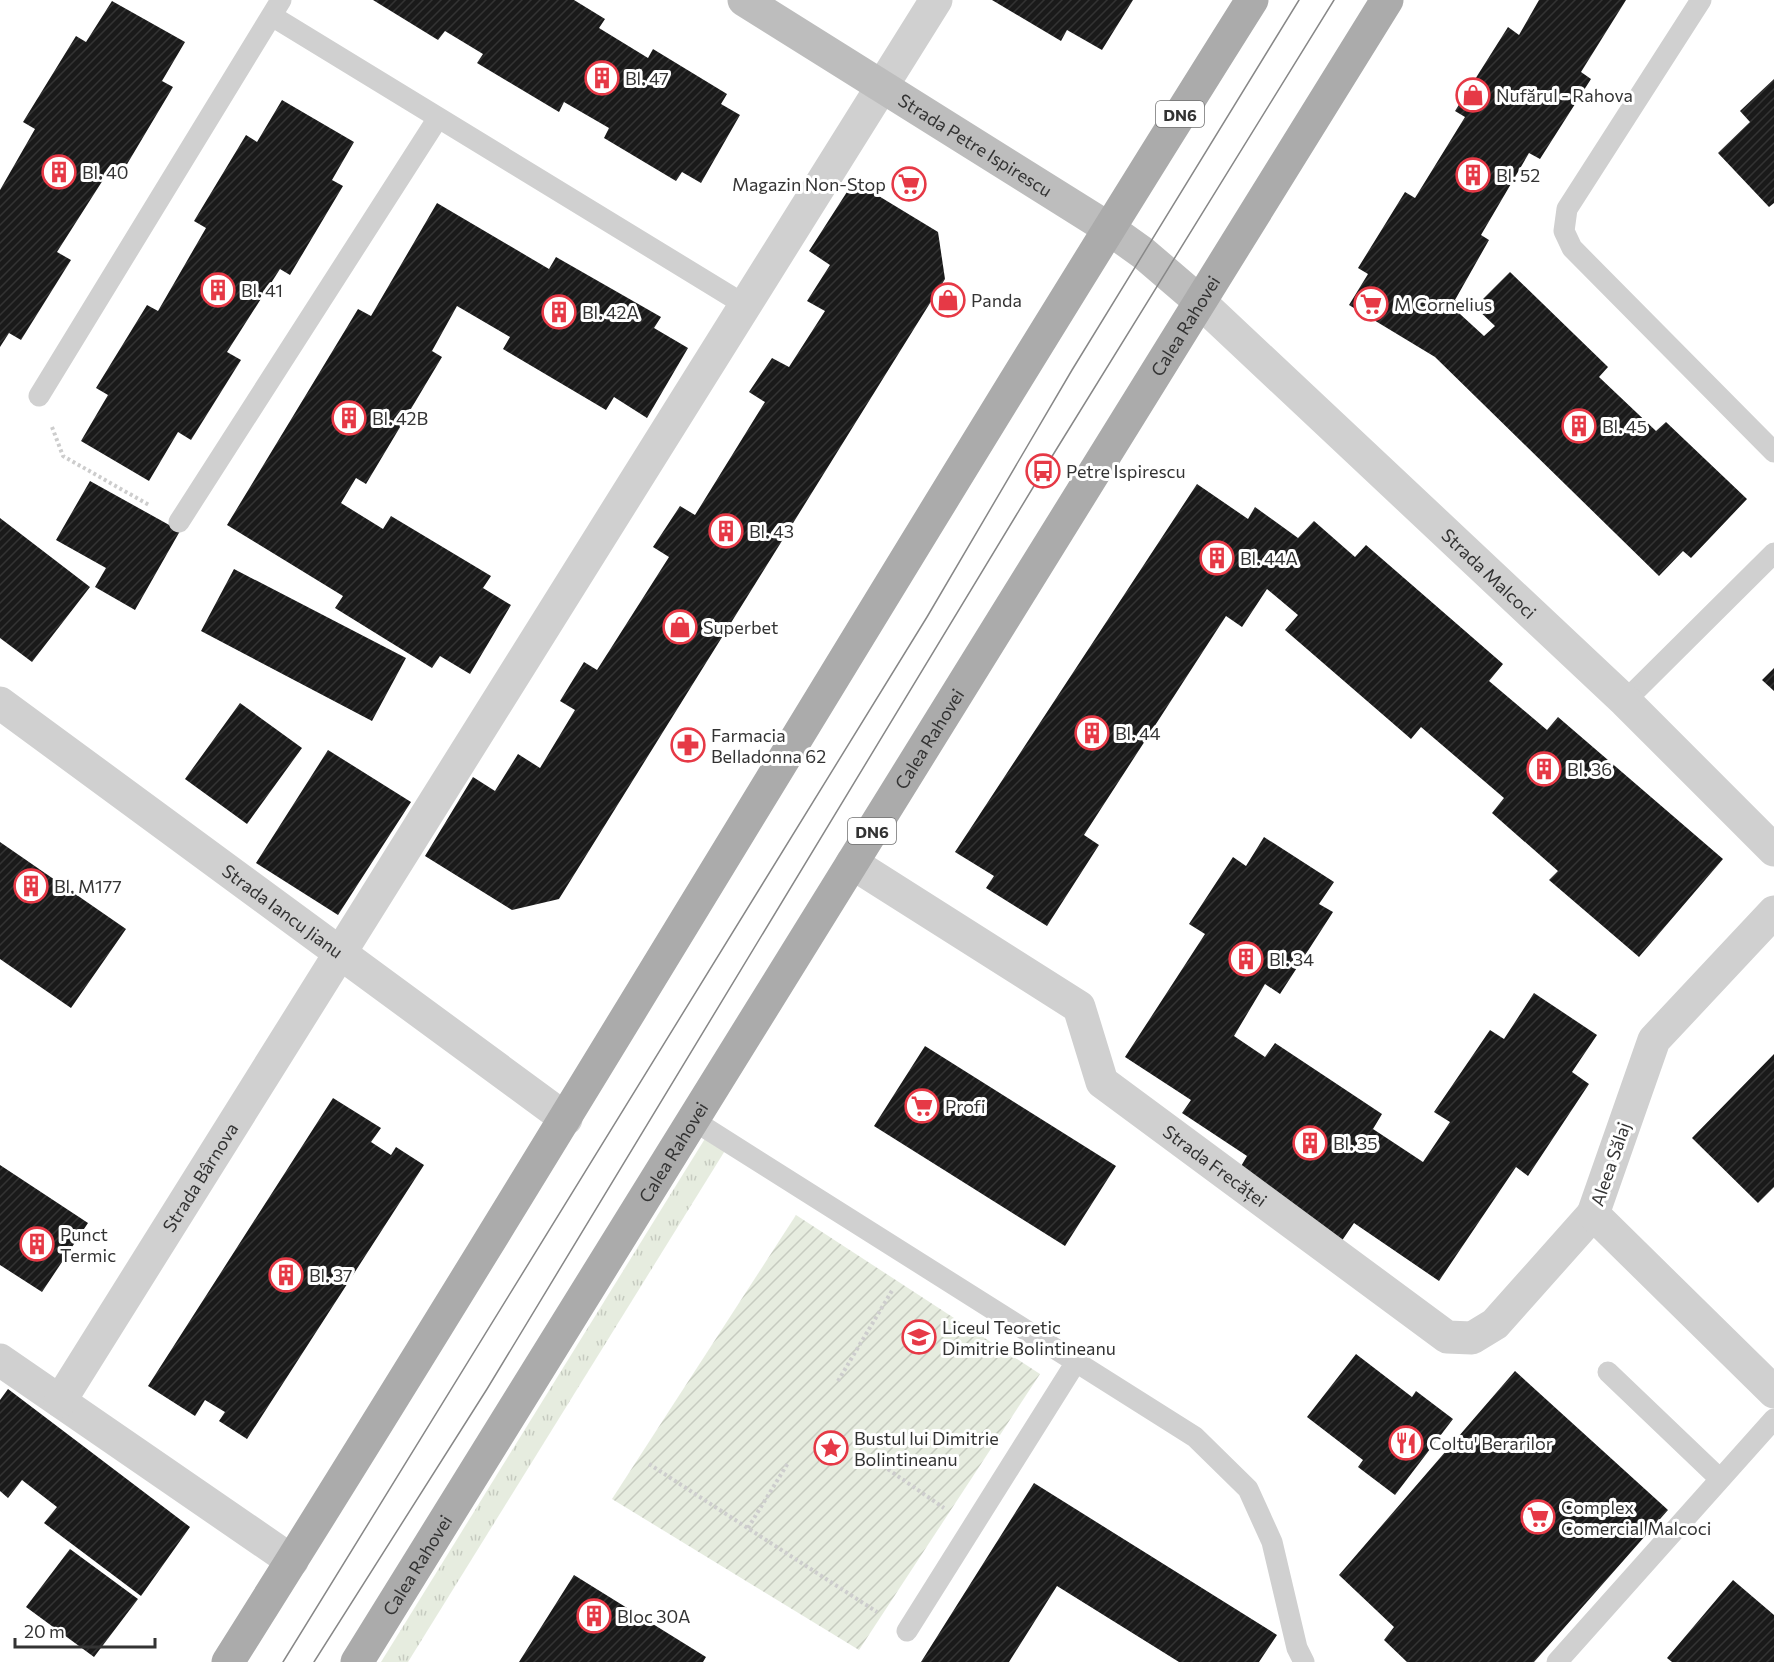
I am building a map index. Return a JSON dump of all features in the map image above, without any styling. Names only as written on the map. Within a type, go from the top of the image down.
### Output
[{"type":"main road","name":"DN6","points":[[228,1662],[566,1119],[1108,228],[1252,0]]},
{"type":"main road","name":"Calea Rahovei","points":[[357,1662],[1387,0]]},
{"type":"street","name":"Strada Petre Ispirescu","points":[[744,0],[1108,228],[1143,253],[1199,301]]},
{"type":"street","points":[[341,955],[936,0]]},
{"type":"street","name":"Strada Malcoci","points":[[1199,301],[1624,701],[1774,850]]},
{"type":"street","name":"Strada Iancu Jianu","points":[[0,703],[566,1119]]},
{"type":"street","name":"Strada Frecăței","points":[[852,863],[1079,1007],[1102,1082],[1447,1337],[1472,1338],[1494,1324],[1593,1214]]},
{"type":"street","name":"Aleea Sălaj","points":[[1774,912],[1654,1040],[1593,1214],[1774,1392]]},
{"type":"street","name":"Strada Bârnova","points":[[60,1401],[341,955]]},
{"type":"street","points":[[0,1360],[292,1561]]},
{"type":"lane","points":[[1701,0],[1567,209],[1563,231],[1572,248],[1774,452]]},
{"type":"lane","points":[[39,396],[277,8],[438,117],[745,305]]},
{"type":"lane","points":[[179,522],[438,117]]},
{"type":"lane","points":[[1624,701],[1774,553]]},
{"type":"lane","points":[[693,1120],[1195,1437],[1248,1489],[1272,1542],[1298,1648],[1304,1662]]},
{"type":"lane","points":[[907,1631],[1076,1362]]},
{"type":"lane","points":[[1608,1372],[1720,1479]]},
{"type":"lane","points":[[1557,1662],[1774,1419]]},
{"type":"path","points":[[39,396],[63,456],[179,522]]},
{"type":"path","points":[[838,1381],[912,1258]]},
{"type":"path","points":[[873,1459],[973,1527]]},
{"type":"path","points":[[748,1528],[788,1463]]},
{"type":"path","points":[[649,1464],[907,1631]]},
{"type":"green space","points":[[706,1137],[726,1149],[408,1662],[381,1662]]},
{"type":"green space","points":[[796,1215],[1040,1374],[859,1650],[612,1499]]},
{"type":"building","name":"Bl. 47","points":[[373,0],[574,0],[605,19],[599,28],[648,58],[653,49],[727,94],[721,104],[740,115],[701,183],[682,172],[676,181],[604,138],[609,128],[564,102],[559,112],[477,63],[483,54],[445,31],[438,40]]},
{"type":"building","points":[[992,0],[1133,0],[1102,50],[1067,30],[1061,41]]},
{"type":"building","points":[[1539,0],[1626,0],[1581,72],[1591,79],[1540,159],[1529,153],[1481,235],[1489,240],[1455,300],[1465,307],[1460,314],[1484,336],[1495,326],[1475,307],[1510,272],[1608,367],[1599,377],[1656,431],[1666,422],[1747,499],[1691,558],[1683,551],[1659,576],[1435,357],[1349,305],[1368,274],[1358,268],[1405,192],[1415,198],[1465,117],[1455,111],[1508,27],[1519,35]]},
{"type":"building","name":"Bl. 40","points":[[112,1],[185,42],[162,81],[173,87],[120,176],[110,169],[57,252],[71,260],[21,340],[9,333],[0,347],[0,190],[35,129],[23,122],[76,36],[86,42]]},
{"type":"building","points":[[1774,79],[1774,203],[1769,207],[1718,153],[1750,122],[1740,111]]},
{"type":"building","name":"Bl. 41","points":[[282,100],[354,142],[332,180],[343,186],[290,275],[280,269],[227,352],[241,360],[191,440],[178,432],[149,481],[81,441],[108,395],[96,388],[147,305],[158,311],[206,228],[194,221],[246,135],[257,142]]},
{"type":"building","name":"Bl. 43","points":[[854,181],[938,232],[945,279],[559,899],[512,910],[425,856],[473,777],[495,791],[518,754],[540,768],[575,710],[560,701],[584,662],[597,670],[669,557],[653,547],[680,506],[695,515],[765,402],[749,392],[772,358],[789,367],[825,311],[807,301],[830,265],[809,251]]},
{"type":"building","name":"Bl. 42B","points":[[437,203],[549,269],[556,257],[661,317],[654,328],[688,348],[647,418],[614,397],[606,410],[503,349],[510,337],[457,306],[432,351],[442,357],[366,484],[356,478],[341,503],[383,529],[391,516],[491,576],[483,588],[511,605],[470,674],[440,656],[432,668],[335,608],[343,596],[227,525],[358,309],[371,316]]},
{"type":"building","points":[[90,481],[180,531],[135,610],[95,587],[106,568],[56,540]]},
{"type":"building","points":[[1197,484],[1248,519],[1255,507],[1298,538],[1314,521],[1355,557],[1366,545],[1503,664],[1489,681],[1547,730],[1558,717],[1723,859],[1639,957],[1549,880],[1558,871],[1492,813],[1504,798],[1421,727],[1411,739],[1285,630],[1298,615],[1267,589],[1242,627],[1226,616],[1084,835],[1099,845],[1047,926],[986,888],[994,876],[955,852]]},
{"type":"building","points":[[0,518],[90,587],[32,662],[0,638]]},
{"type":"building","points":[[234,569],[406,658],[372,721],[201,631]]},
{"type":"building","points":[[1774,668],[1774,691],[1762,680]]},
{"type":"building","points":[[240,703],[302,748],[247,824],[185,779]]},
{"type":"building","points":[[328,750],[411,802],[338,915],[256,863]]},
{"type":"building","name":"Bl. 35","points":[[1264,837],[1334,882],[1319,904],[1333,912],[1280,994],[1265,984],[1234,1036],[1265,1057],[1275,1043],[1382,1114],[1373,1129],[1423,1162],[1450,1122],[1434,1112],[1490,1030],[1504,1039],[1534,993],[1597,1035],[1572,1072],[1589,1084],[1528,1176],[1516,1167],[1439,1281],[1354,1223],[1341,1242],[1237,1173],[1247,1156],[1182,1113],[1191,1100],[1125,1057],[1205,934],[1189,924],[1233,857],[1246,866]]},
{"type":"building","name":"Bl. M177","points":[[0,842],[126,929],[71,1008],[0,959]]},
{"type":"building","points":[[925,1046],[1116,1166],[1065,1246],[874,1126]]},
{"type":"building","points":[[1774,1054],[1774,1187],[1758,1203],[1692,1138]]},
{"type":"building","name":"Bl. 37","points":[[333,1098],[381,1128],[371,1142],[391,1155],[396,1147],[424,1165],[247,1439],[219,1421],[225,1412],[205,1400],[195,1416],[148,1386]]},
{"type":"building","name":"Punct Termic","points":[[0,1165],[88,1223],[42,1292],[0,1265]]},
{"type":"building","points":[[1356,1354],[1412,1397],[1416,1391],[1453,1419],[1395,1495],[1358,1467],[1363,1460],[1307,1417]]},
{"type":"building","points":[[1515,1371],[1668,1510],[1534,1662],[1407,1662],[1384,1640],[1394,1627],[1339,1575]]},
{"type":"building","points":[[8,1389],[190,1527],[141,1596],[44,1523],[57,1507],[22,1480],[8,1498],[0,1491],[0,1400]]},
{"type":"building","points":[[1034,1483],[1277,1635],[1259,1662],[1179,1662],[1057,1586],[1009,1662],[921,1662]]},
{"type":"building","points":[[70,1549],[138,1599],[94,1657],[26,1607]]},
{"type":"building","name":"Bloc 30A","points":[[574,1575],[706,1657],[703,1662],[519,1662]]},
{"type":"building","points":[[1733,1580],[1774,1615],[1774,1662],[1672,1662],[1667,1658]]},
{"type":"tram line","points":[[283,1662],[927,617],[1072,370],[1299,0]]},
{"type":"tram line","points":[[314,1662],[487,1389],[1043,471],[1334,0]]},
{"type":"place","name":"Bl. 47","points":[[602,78]]},
{"type":"place","name":"Nufărul - Rahova","points":[[1473,95]]},
{"type":"place","name":"Bl. 40","points":[[59,172]]},
{"type":"place","name":"Bl. 52","points":[[1473,175]]},
{"type":"place","name":"Magazin Non-Stop","points":[[909,184]]},
{"type":"place","name":"Bl. 41","points":[[218,290]]},
{"type":"place","name":"Panda","points":[[948,300]]},
{"type":"place","name":"M Cornelius","points":[[1371,304]]},
{"type":"place","name":"Bl. 42A","points":[[559,312]]},
{"type":"place","name":"Bl. 42B","points":[[349,418]]},
{"type":"place","name":"Bl. 45","points":[[1579,426]]},
{"type":"place","name":"Petre Ispirescu","points":[[1043,471]]},
{"type":"place","name":"Bl. 43","points":[[726,531]]},
{"type":"place","name":"Bl. 44A","points":[[1217,558]]},
{"type":"place","name":"Superbet","points":[[680,627]]},
{"type":"place","name":"Bl. 44","points":[[1092,733]]},
{"type":"place","name":"Farmacia Belladonna 62","points":[[688,745]]},
{"type":"place","name":"Bl. 36","points":[[1544,769]]},
{"type":"place","name":"Bl. M177","points":[[31,886]]},
{"type":"place","name":"Bl. 34","points":[[1246,959]]},
{"type":"place","name":"Profi","points":[[922,1106]]},
{"type":"place","name":"Bl. 35","points":[[1310,1143]]},
{"type":"place","name":"Punct Termic","points":[[37,1244]]},
{"type":"place","name":"Bl. 37","points":[[286,1275]]},
{"type":"place","name":"Liceul Teoretic Dimitrie Bolintineanu","points":[[919,1337]]},
{"type":"place","name":"Coltu' Berarilor","points":[[1406,1443]]},
{"type":"place","name":"Bustul lui Dimitrie Bolintineanu","points":[[831,1448]]},
{"type":"place","name":"Complex Comercial Malcoci","points":[[1538,1517]]},
{"type":"place","name":"Bloc 30A","points":[[594,1616]]}]
